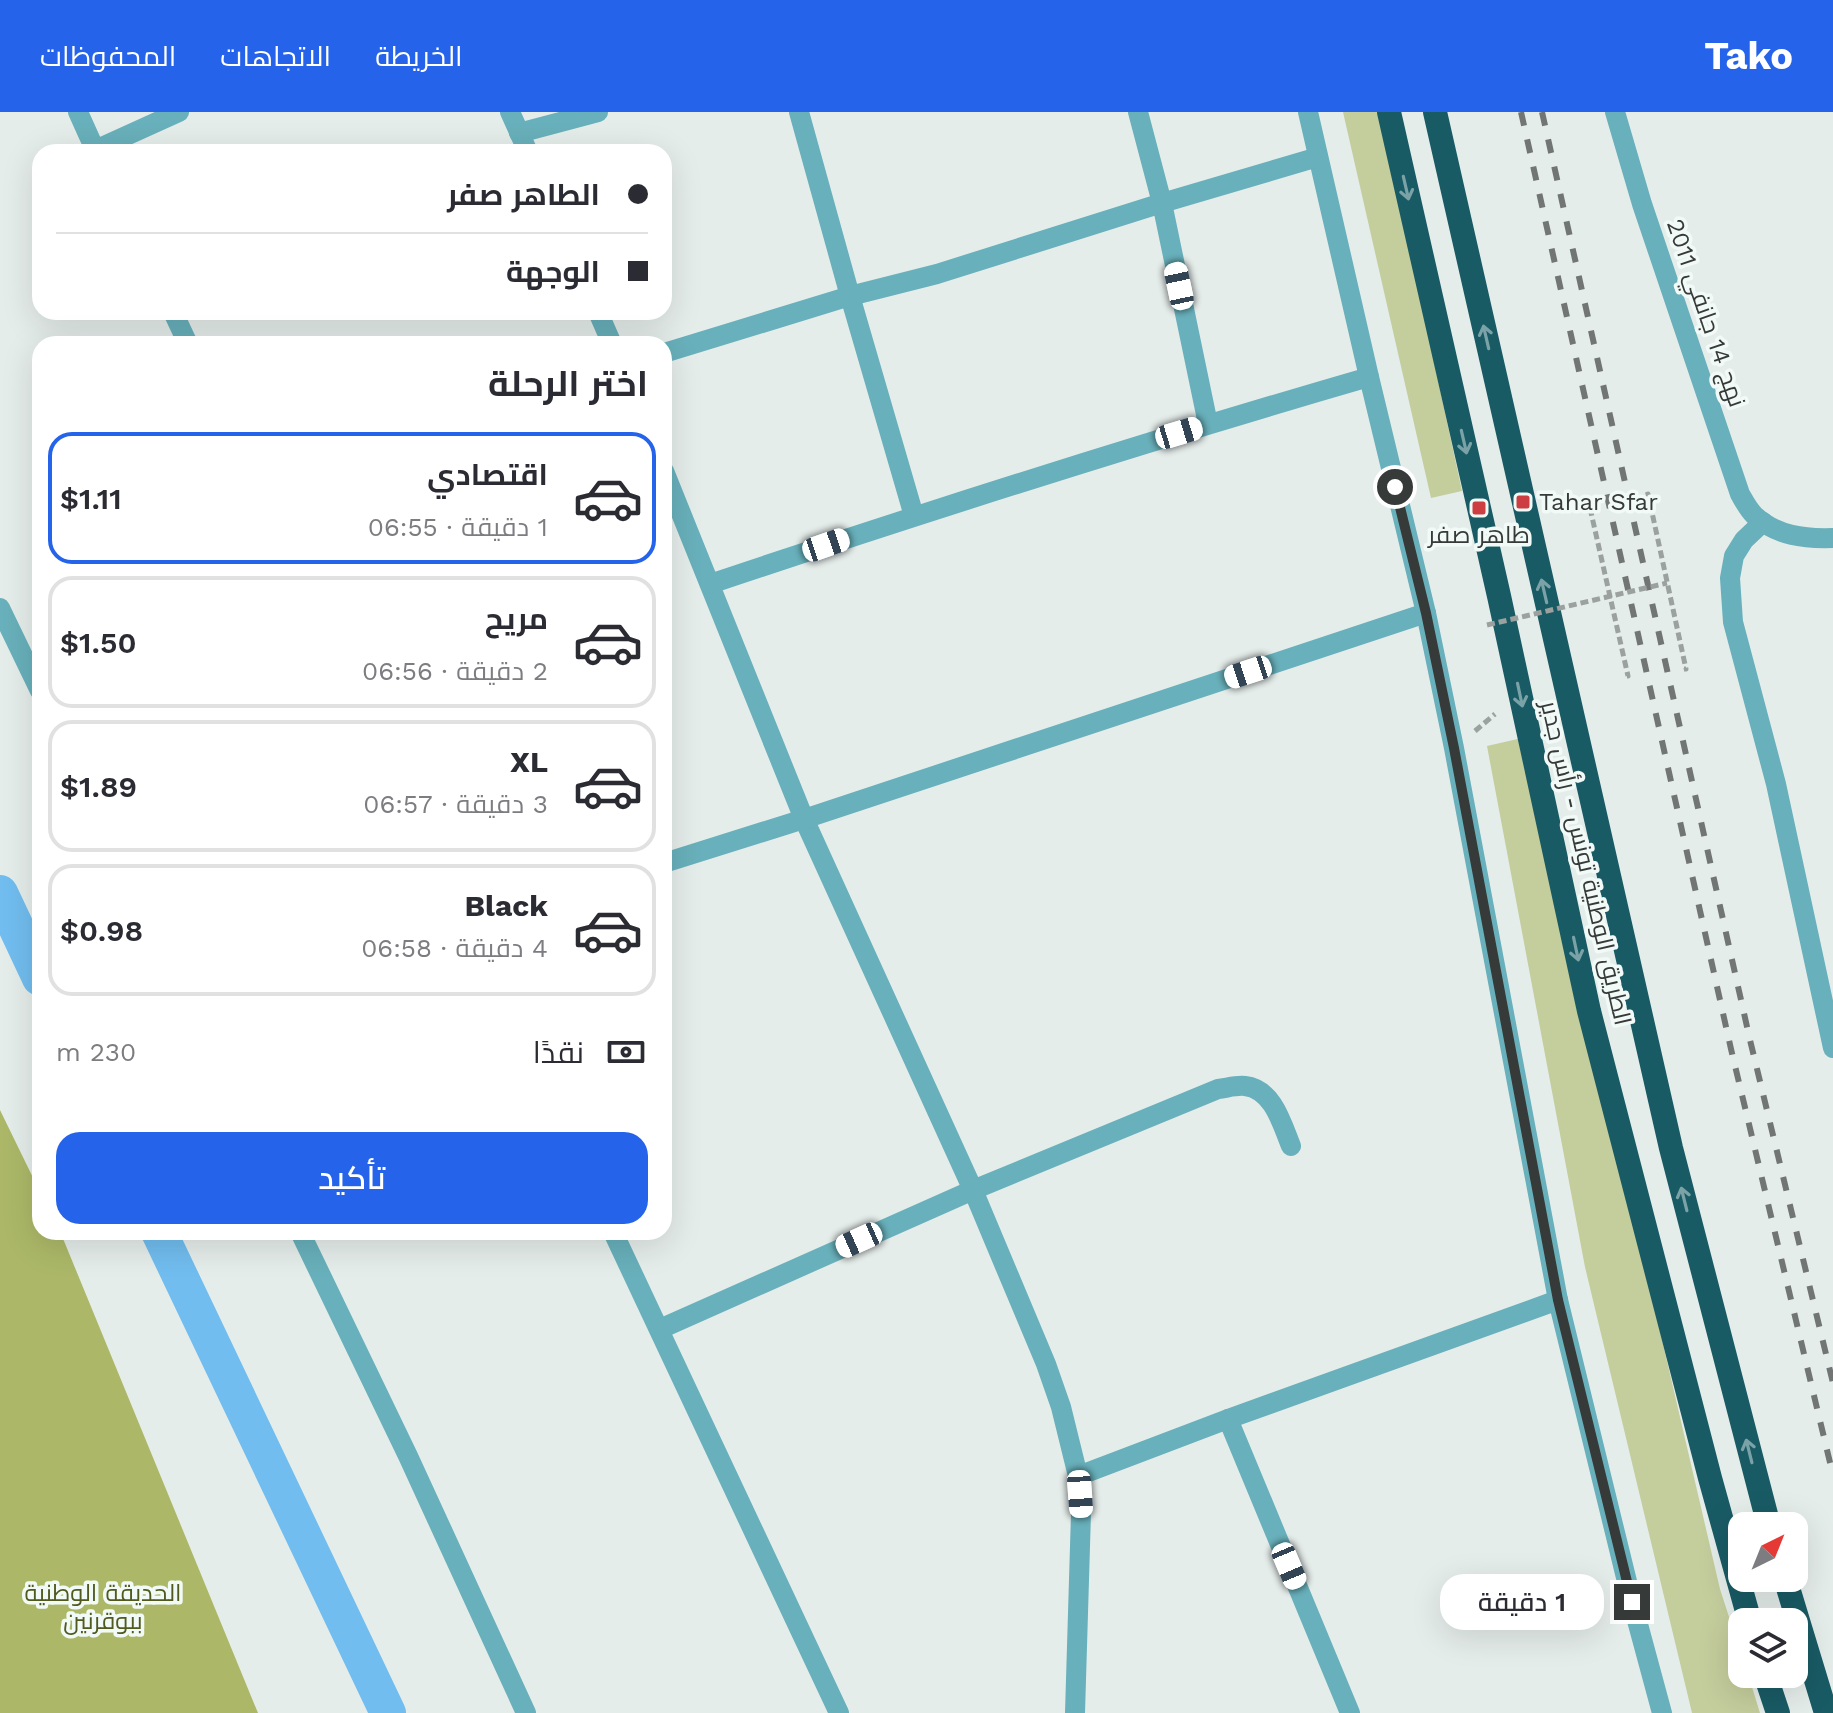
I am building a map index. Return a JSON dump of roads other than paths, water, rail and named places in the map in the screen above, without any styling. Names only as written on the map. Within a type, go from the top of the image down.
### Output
[{"type":"highway","name":"الطريق الوطنية تونس - رأس جدير","points":[[1389,112],[1589,1011],[1746,1608]]},
{"type":"highway","name":"الطريق الوطنية تونس - رأس جدير","points":[[1435,112],[1668,1133],[1765,1512]]},
{"type":"highway","points":[[1789,1592],[1826,1713]]},
{"type":"highway","points":[[1770,1688],[1778,1713]]},
{"type":"street","points":[[78,112],[93,144]]},
{"type":"street","points":[[111,144],[179,112]]},
{"type":"street","points":[[510,112],[524,144]]},
{"type":"street","points":[[519,133],[598,112]]},
{"type":"street","points":[[799,112],[914,516]]},
{"type":"street","points":[[1138,112],[1162,203],[1208,424]]},
{"type":"street","points":[[1308,112],[1426,613],[1558,1300],[1662,1713]]},
{"type":"street","name":"نهج 14 جانفي 2011","points":[[1615,112],[1642,204],[1740,494],[1753,514],[1763,522]]},
{"type":"street","points":[[672,351],[850,296],[937,274],[1318,157]]},
{"type":"street","points":[[710,584],[914,516],[1369,377]]},
{"type":"street","points":[[672,491],[804,819],[973,1190],[1061,1407],[1078,1476],[1081,1513],[1075,1713]]},
{"type":"street","points":[[1833,538],[1794,536],[1763,522],[1744,540],[1734,556],[1730,578],[1733,622],[1776,784],[1833,1048]]},
{"type":"street","points":[[0,608],[32,674]]},
{"type":"street","points":[[672,860],[1426,613]]},
{"type":"street","points":[[660,1329],[973,1190],[1218,1089],[1247,1086],[1259,1090],[1277,1111],[1291,1146]]},
{"type":"street","points":[[304,1240],[408,1456],[526,1713]]},
{"type":"street","points":[[617,1240],[839,1713]]},
{"type":"street","points":[[1078,1476],[1558,1300]]},
{"type":"street","points":[[1228,1419],[1350,1713]]},
{"type":"waterway","points":[[0,893],[32,961]]},
{"type":"waterway","points":[[163,1240],[388,1713]]},
{"type":"railway","points":[[1521,112],[1731,1049],[1833,1475]]},
{"type":"railway","points":[[1542,112],[1750,1040],[1833,1383]]},
{"type":"place","name":"Tahar Sfar","points":[[1523,502]]},
{"type":"place","name":"طاهر صفر","points":[[1479,508]]},
{"type":"park label","name":"الحديقة الوطنية ببوقرنين","points":[[103,1607]]}]
